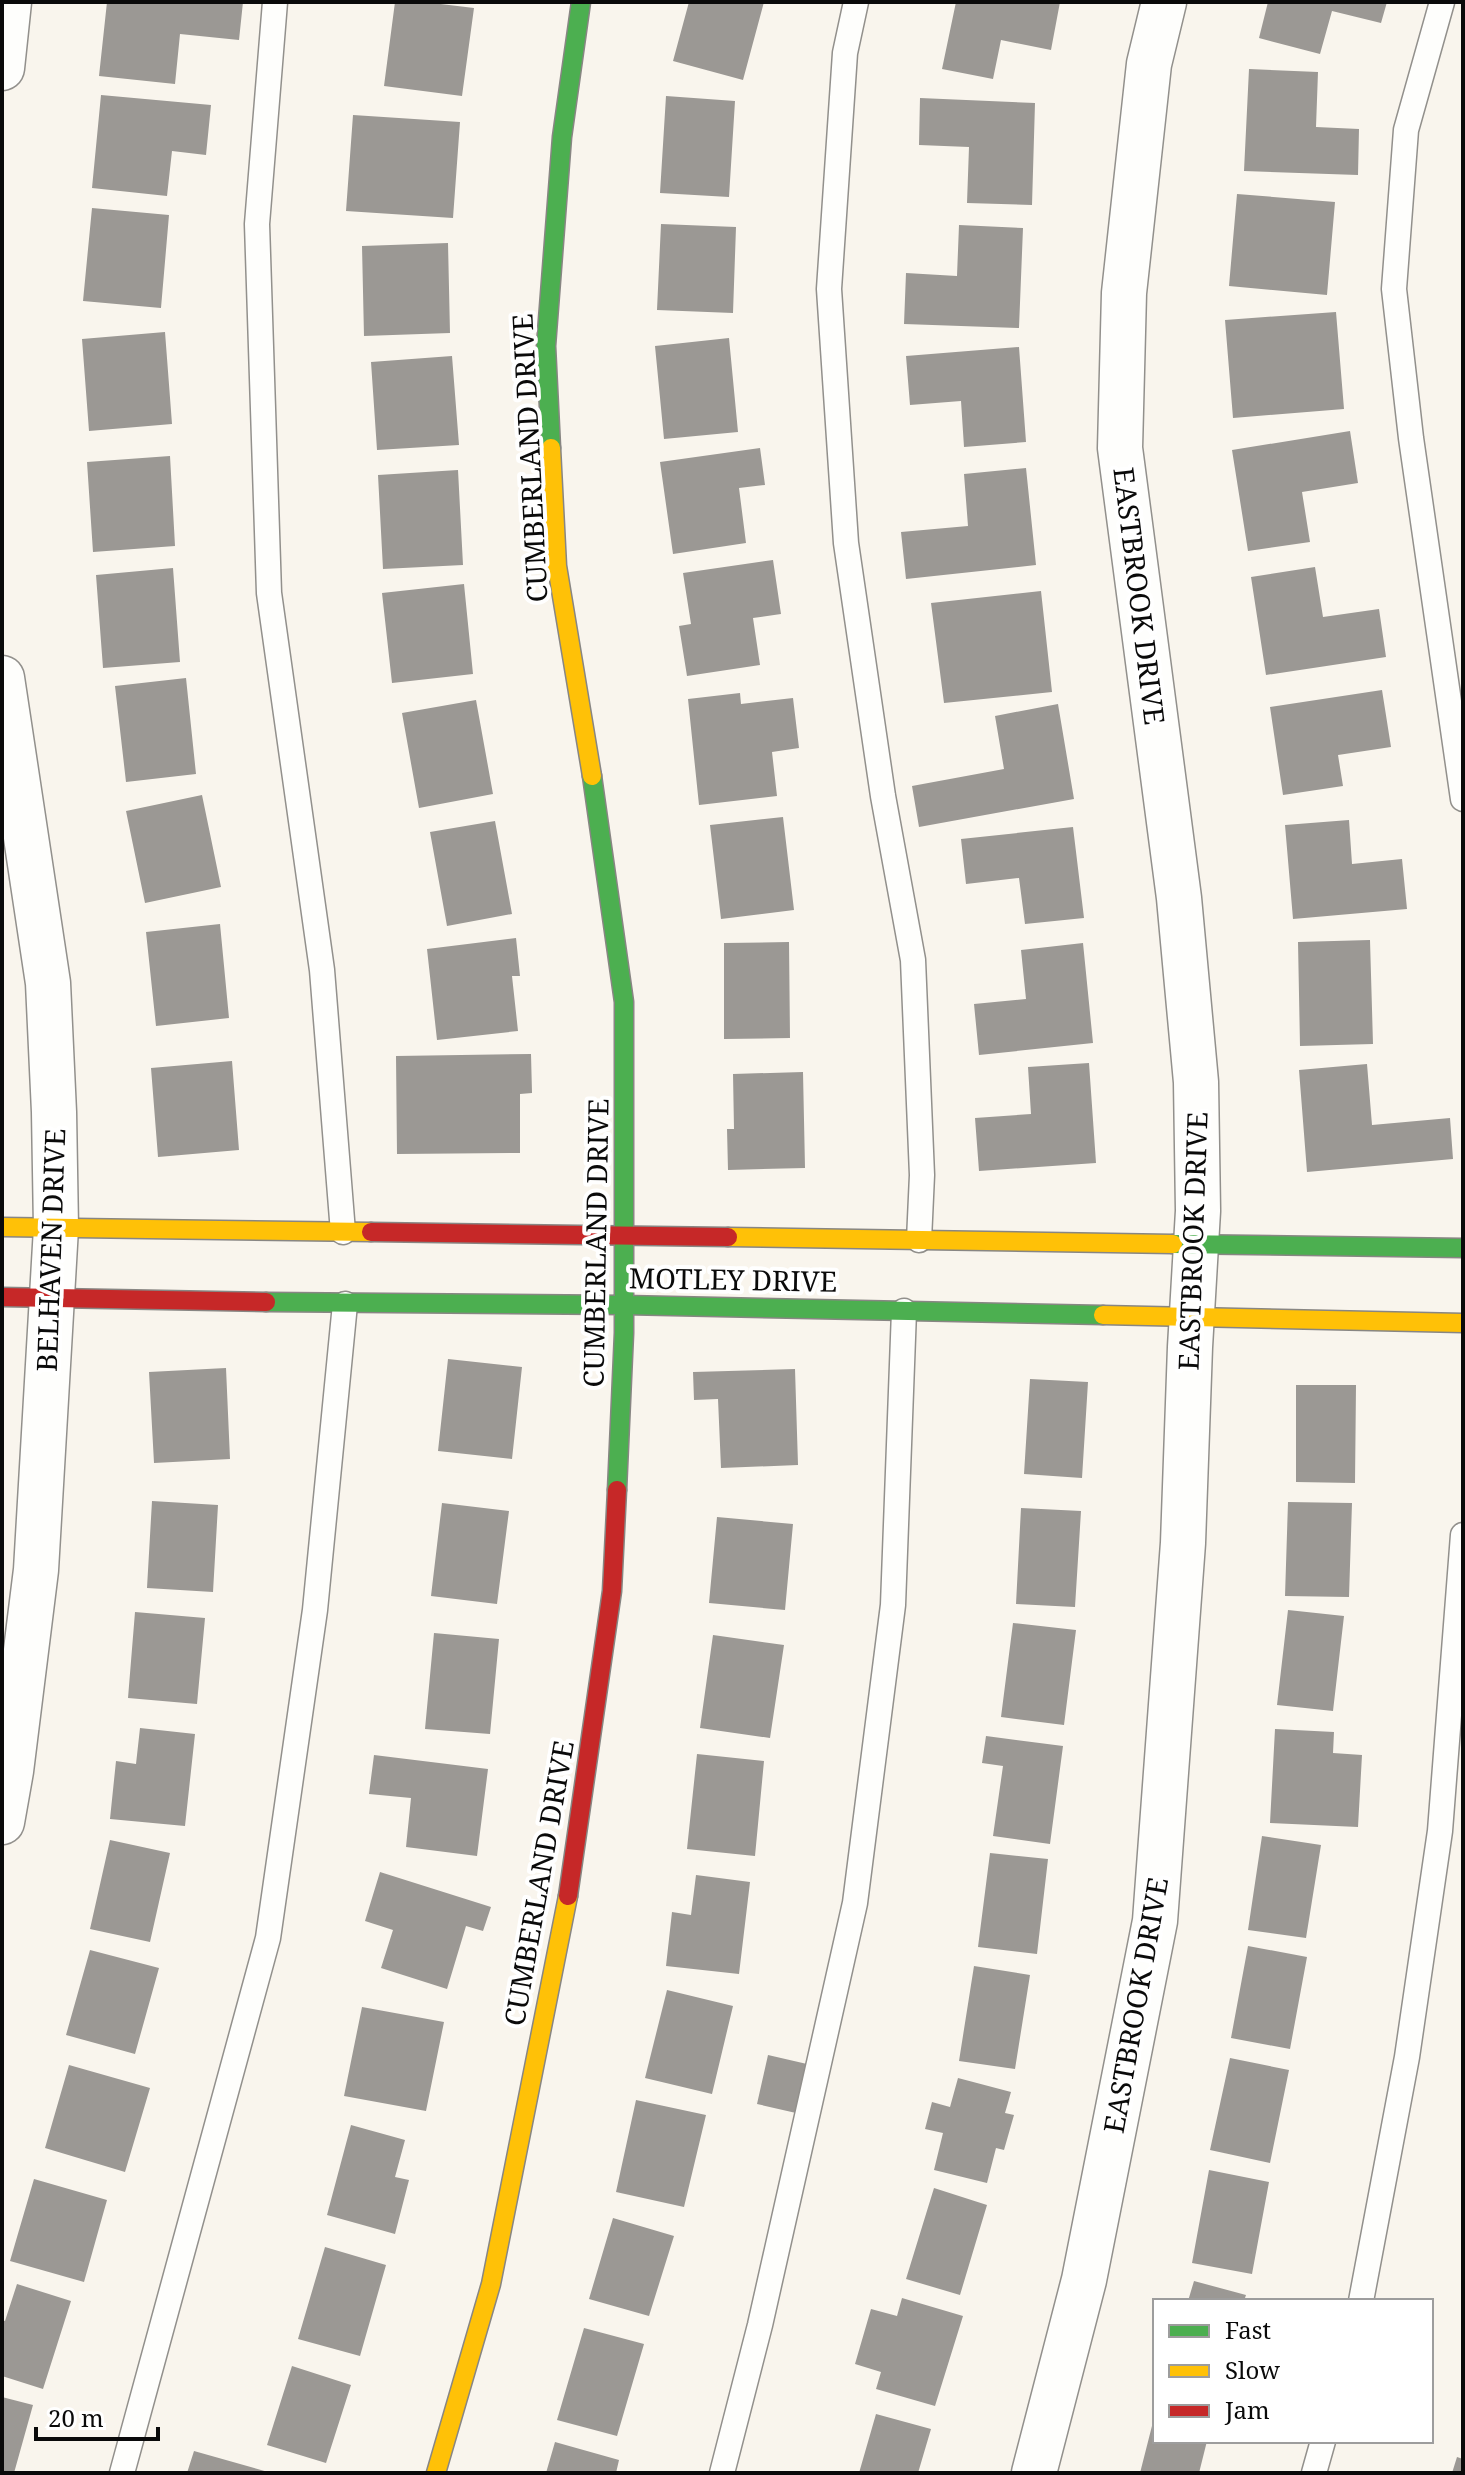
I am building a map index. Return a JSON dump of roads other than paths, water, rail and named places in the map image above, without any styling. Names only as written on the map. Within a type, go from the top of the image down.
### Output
[{"type":"main road","name":"CUMBERLAND DRIVE","points":[[436,2473],[491,2284],[569,1893],[612,1591],[626,1236],[624,1002],[594,788],[557,566],[546,346],[562,137],[581,2]]},
{"type":"main road","name":"MOTLEY DRIVE","points":[[2,1227],[1463,1248]]},
{"type":"main road","name":"MOTLEY DRIVE","points":[[2,1297],[345,1304],[624,1305],[1463,1323]]},
{"type":"street","points":[[2,68],[9,2]]},
{"type":"street","name":"EASTBROOK DRIVE","points":[[1034,2473],[1084,2280],[1155,1921],[1183,1543],[1196,1244],[1196,1082],[1179,898],[1120,448],[1124,293],[1149,64],[1164,2]]},
{"type":"street","name":"BELHAVEN DRIVE","points":[[2,678],[48,983],[56,1228],[36,1570],[2,1822]]},
{"type":"lane","points":[[275,2],[257,224],[269,593],[322,970],[343,1232]]},
{"type":"lane","points":[[856,2],[845,53],[829,289],[846,543],[883,796],[913,960],[922,1175],[919,1240]]},
{"type":"lane","points":[[1442,2],[1406,130],[1394,289],[1411,438],[1463,799]]},
{"type":"lane","points":[[122,2473],[268,1938],[315,1610],[345,1304]]},
{"type":"lane","points":[[722,2473],[760,2325],[855,1903],[893,1605],[904,1311]]},
{"type":"lane","points":[[1361,2299],[1407,2057],[1440,1831],[1463,1535]]},
{"type":"lane","points":[[1314,2473],[1322,2443]]}]
